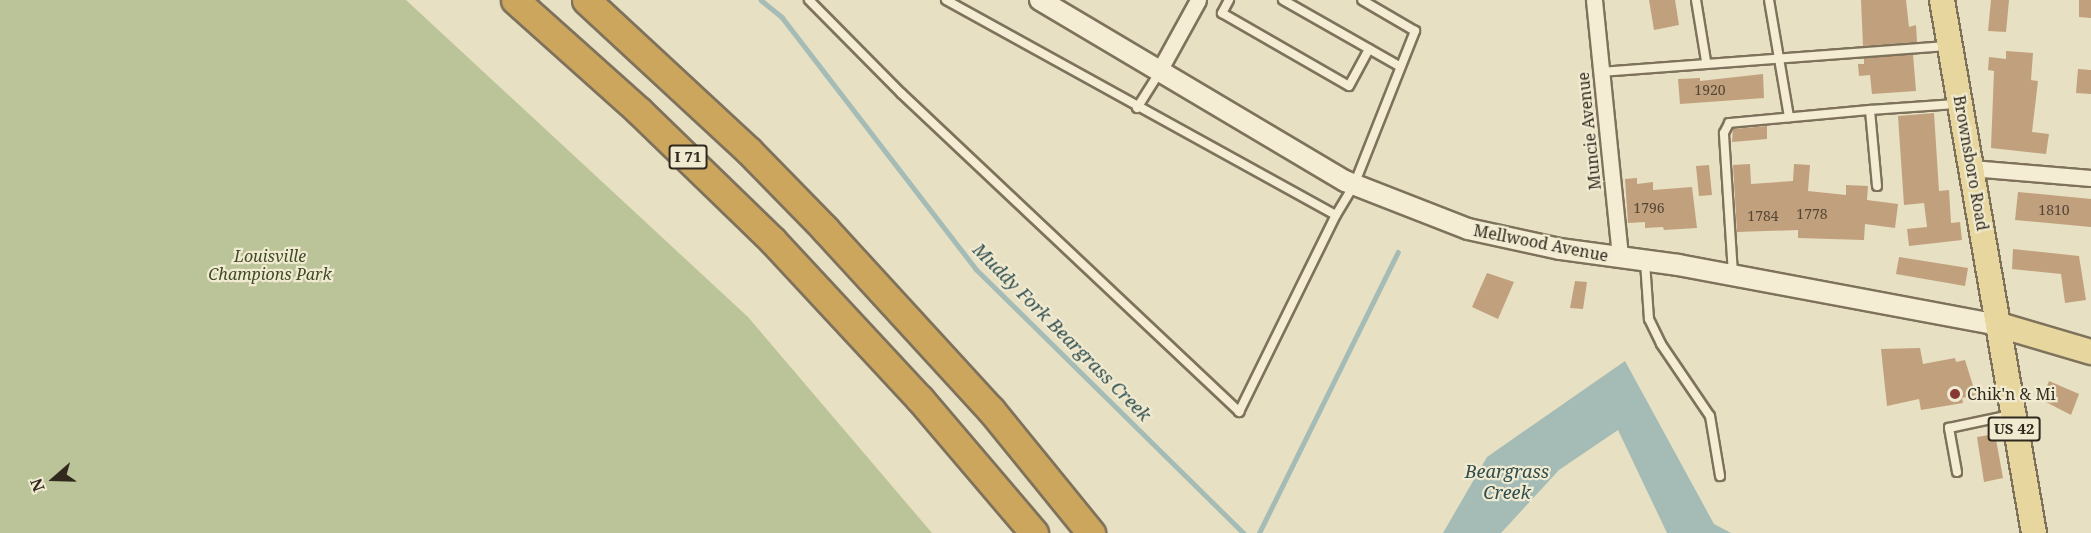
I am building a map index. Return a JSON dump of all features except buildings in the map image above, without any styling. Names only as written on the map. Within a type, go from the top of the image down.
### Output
[{"type":"highway","name":"I 71","points":[[515,0],[704,172],[920,399],[1034,533]]},
{"type":"highway","name":"I 71","points":[[586,0],[749,151],[873,280],[945,359],[1091,533]]},
{"type":"main road","name":"Brownsboro Road","points":[[1942,0],[1999,325]]},
{"type":"main road","name":"Mellwood Avenue","points":[[1999,325],[2091,352]]},
{"type":"main road","name":"US 42","points":[[1999,325],[2012,415],[2034,533]]},
{"type":"street","name":"Mellwood Avenue","points":[[1040,0],[1354,184],[1500,238],[1733,275],[1999,325]]},
{"type":"street","points":[[1159,71],[1198,0]]},
{"type":"street","name":"Muncie Avenue","points":[[1594,0],[1620,258]]},
{"type":"street","points":[[1971,168],[2091,178]]},
{"type":"lane","points":[[809,0],[878,71],[1239,412],[1336,215],[1354,184],[1399,66],[1415,31],[1362,0]]},
{"type":"lane","points":[[946,0],[1137,108],[1336,215]]},
{"type":"lane","points":[[1229,0],[1222,13],[1349,86],[1369,49]]},
{"type":"lane","points":[[1283,0],[1399,66]]},
{"type":"lane","points":[[1696,0],[1706,62]]},
{"type":"lane","points":[[1769,0],[1789,117]]},
{"type":"lane","points":[[1601,72],[1706,62],[1780,59],[1950,46]]},
{"type":"lane","points":[[1137,108],[1159,71]]},
{"type":"lane","points":[[1733,275],[1724,133],[1729,123],[1960,104]]},
{"type":"lane","points":[[1870,110],[1876,186]]},
{"type":"lane","points":[[1645,262],[1649,318],[1661,344],[1710,416],[1720,476]]},
{"type":"lane","points":[[1957,472],[1949,428],[2012,415]]},
{"type":"green space","name":"Louisville Champions Park","points":[[0,0],[406,0],[748,317],[932,533],[0,533]]},
{"type":"water","name":"Beargrass Creek","points":[[1625,361],[1714,524],[1731,533],[1667,533],[1618,430],[1559,470],[1501,533],[1443,533],[1487,457]]},
{"type":"waterway","name":"Muddy Fork Beargrass Creek","points":[[761,0],[782,17],[976,269],[1244,533]]},
{"type":"waterway","points":[[1259,533],[1398,252]]},
{"type":"place","name":"Chik'n & Mi","points":[[1955,394]]}]
